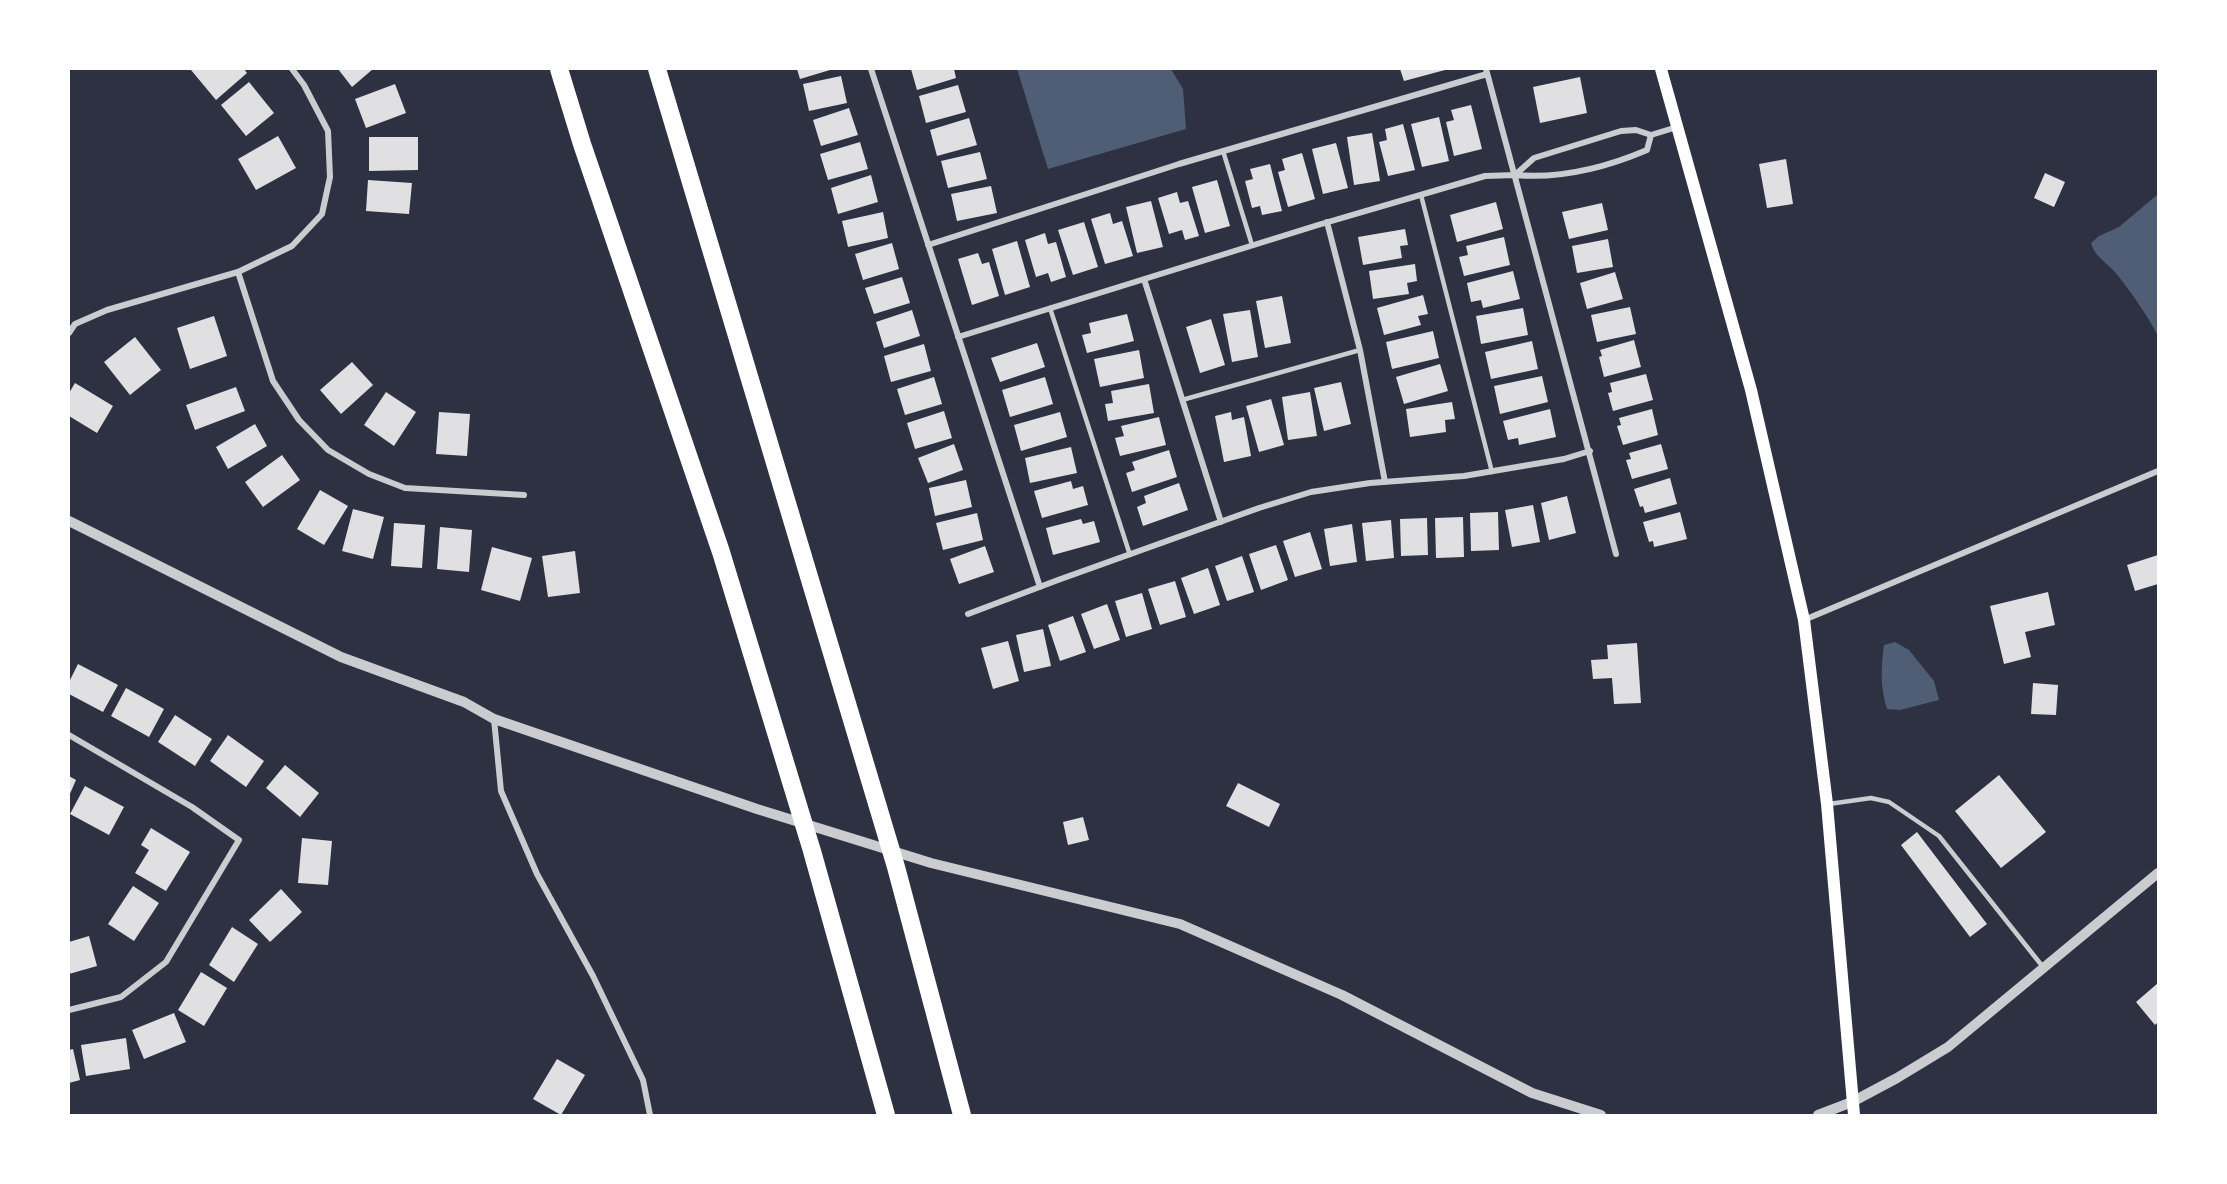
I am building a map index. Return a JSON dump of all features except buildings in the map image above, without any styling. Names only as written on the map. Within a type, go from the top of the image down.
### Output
[{"type":"highway","points":[[559,69],[582,144],[724,563],[812,851],[886,1115]]},
{"type":"highway","points":[[657,69],[896,867],[962,1115]]},
{"type":"main road","points":[[1661,69],[1751,390],[1804,620],[1827,804],[1853,1109]]},
{"type":"street","points":[[69,333],[75,324],[107,310],[238,272],[292,246],[322,214],[330,177],[328,131],[304,85],[292,69]]},
{"type":"street","points":[[871,69],[1040,587]]},
{"type":"street","points":[[928,245],[1223,151],[1486,72],[1590,451],[1616,555]]},
{"type":"street","points":[[1515,176],[1534,158],[1621,131],[1636,130],[1651,135],[1677,127]]},
{"type":"street","points":[[958,337],[1327,222],[1485,176],[1566,175],[1627,158],[1647,150],[1651,135]]},
{"type":"street","points":[[1327,222],[1360,350],[1385,482]]},
{"type":"street","points":[[238,272],[273,381],[299,420],[328,450],[369,474],[405,488],[524,495]]},
{"type":"street","points":[[1144,279],[1221,522]]},
{"type":"street","points":[[69,318],[75,324]]},
{"type":"street","points":[[968,614],[1221,522],[1311,492],[1385,482],[1492,472],[1564,459],[1590,451]]},
{"type":"street","points":[[1804,620],[2158,471]]},
{"type":"street","points":[[69,521],[341,657],[464,702],[494,719],[757,809],[931,862],[1180,924],[1342,996],[1532,1093],[1601,1115]]},
{"type":"street","points":[[494,719],[501,791],[537,874],[593,976],[643,1080],[650,1115]]},
{"type":"street","points":[[69,735],[192,807],[239,840],[166,962],[121,997],[69,1010]]},
{"type":"street","points":[[1818,1115],[1853,1109],[1948,1047],[2158,873]]},
{"type":"lane","points":[[1223,151],[1252,245]]},
{"type":"lane","points":[[1421,195],[1492,472]]},
{"type":"lane","points":[[1050,308],[1130,555]]},
{"type":"lane","points":[[1182,400],[1360,350]]},
{"type":"lane","points":[[1827,804],[1871,798],[1889,802],[1939,836],[2043,967]]},
{"type":"water","points":[[1017,69],[1171,69],[1183,89],[1186,129],[1048,169]]},
{"type":"water","points":[[2158,194],[2158,336],[2132,295],[2115,272],[2098,256],[2091,243],[2099,236],[2119,227]]},
{"type":"water","points":[[1895,642],[1909,650],[1934,681],[1939,700],[1900,710],[1887,709],[1882,685],[1883,653],[1884,645]]}]
